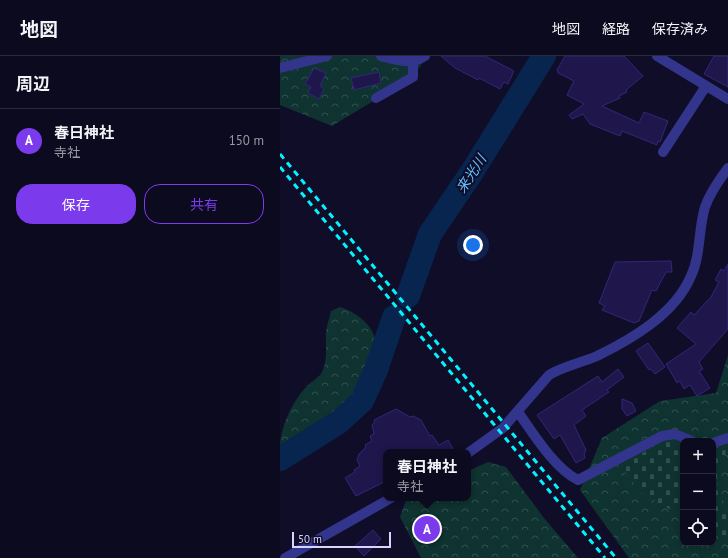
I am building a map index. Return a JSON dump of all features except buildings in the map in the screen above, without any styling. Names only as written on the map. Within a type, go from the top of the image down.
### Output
[{"type":"street","points":[[280,68],[327,56]]},
{"type":"street","points":[[381,56],[402,62],[425,56]]},
{"type":"street","points":[[657,56],[728,98]]},
{"type":"street","points":[[376,98],[413,77],[413,60]]},
{"type":"street","points":[[663,152],[706,86]]},
{"type":"street","points":[[471,451],[503,428],[549,375],[558,369],[597,356],[652,324],[669,306],[691,276],[697,258],[705,209],[713,190],[728,168]]},
{"type":"street","points":[[518,412],[548,453],[564,470],[578,480],[662,436],[674,434],[684,438]]},
{"type":"street","points":[[716,442],[728,438]]},
{"type":"street","points":[[286,558],[386,501]]},
{"type":"green space","points":[[280,56],[427,56],[413,77],[332,126],[280,105]]},
{"type":"green space","points":[[340,307],[354,313],[366,322],[374,335],[377,350],[376,356],[355,397],[347,406],[324,424],[283,448],[280,448],[282,432],[296,400],[306,387],[319,376],[324,368],[327,325],[331,311]]},
{"type":"green space","points":[[728,355],[728,558],[629,558],[580,490],[602,438],[660,401],[716,393]]},
{"type":"green space","points":[[674,440],[680,443],[680,515],[642,493],[621,467],[655,445]]},
{"type":"green space","points":[[728,446],[717,476],[718,492],[728,511],[728,540],[716,534],[716,448]]},
{"type":"green space","points":[[488,462],[506,467],[544,518],[578,558],[421,558],[400,517],[406,501],[471,501],[471,470]]},
{"type":"waterway","name":"来光川","points":[[408,296],[430,234],[472,172],[544,56]]},
{"type":"waterway","name":"来光川","points":[[280,459],[339,422],[362,401],[376,370],[394,317]]},
{"type":"railway","points":[[280,154],[616,558]]},
{"type":"railway","points":[[280,167],[605,558]]},
{"type":"place","name":"春日神社","points":[[427,529]]}]
